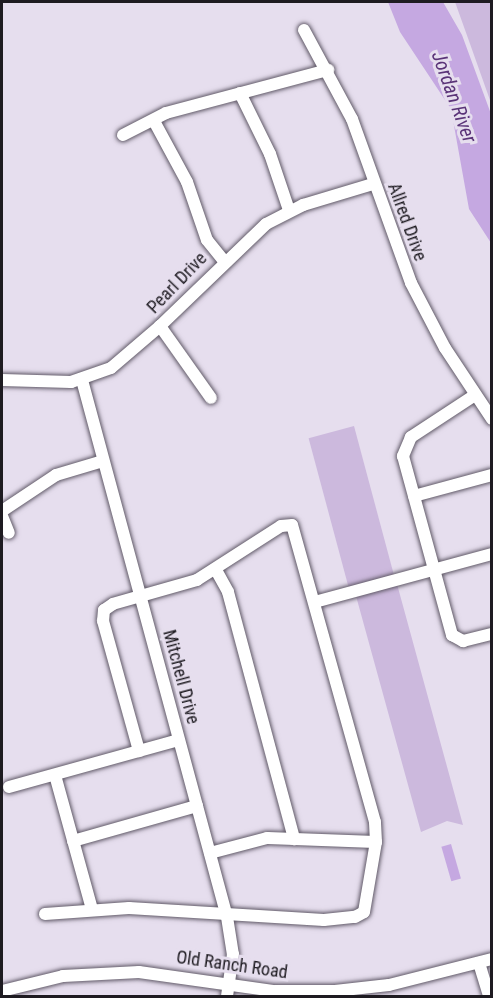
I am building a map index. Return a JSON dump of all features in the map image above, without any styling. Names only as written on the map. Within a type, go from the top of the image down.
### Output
[{"type":"street","name":"Allred Drive","points":[[304,30],[328,70],[352,119],[373,184],[416,293],[475,395],[492,419]]},
{"type":"street","points":[[123,135],[166,113],[328,70]]},
{"type":"street","points":[[240,93],[270,154],[289,210]]},
{"type":"street","points":[[154,121],[187,182],[207,240],[224,261]]},
{"type":"street","name":"Pearl Drive","points":[[2,380],[82,380],[119,363],[160,327],[255,232],[289,210],[373,184]]},
{"type":"street","points":[[160,327],[211,398]]},
{"type":"street","name":"Mitchell Drive","points":[[82,380],[228,917],[232,946],[228,991]]},
{"type":"street","points":[[475,395],[406,443],[403,456],[451,632],[457,640],[492,634]]},
{"type":"street","points":[[2,511],[56,475],[103,461]]},
{"type":"street","points":[[414,496],[492,475]]},
{"type":"street","points":[[2,516],[9,533]]},
{"type":"street","points":[[45,914],[92,909],[149,909],[228,917],[324,920],[359,916],[366,907],[376,842],[373,812],[292,525],[281,526],[216,570],[197,580],[140,596],[104,610],[103,621],[139,751]]},
{"type":"street","points":[[315,602],[492,554]]},
{"type":"street","points":[[216,570],[228,592],[294,839]]},
{"type":"street","points":[[9,787],[179,740]]},
{"type":"street","points":[[55,774],[92,909]]},
{"type":"street","points":[[73,841],[197,806]]},
{"type":"street","points":[[210,853],[267,838],[376,842]]},
{"type":"street","points":[[485,961],[489,996]]},
{"type":"street","name":"Old Ranch Road","points":[[2,990],[99,973],[163,974],[228,991],[370,992],[485,961]]},
{"type":"shaded area","points":[[455,2],[491,2],[491,103],[469,41]]},
{"type":"shaded area","points":[[354,426],[394,577],[349,589],[309,438]]},
{"type":"shaded area","points":[[397,584],[463,825],[447,821],[421,832],[356,596]]},
{"type":"water","name":"Jordan River","points":[[388,2],[443,2],[462,35],[491,114],[491,243],[469,209],[451,109],[400,32]]},
{"type":"water","points":[[451,844],[461,879],[451,881],[441,847]]}]
